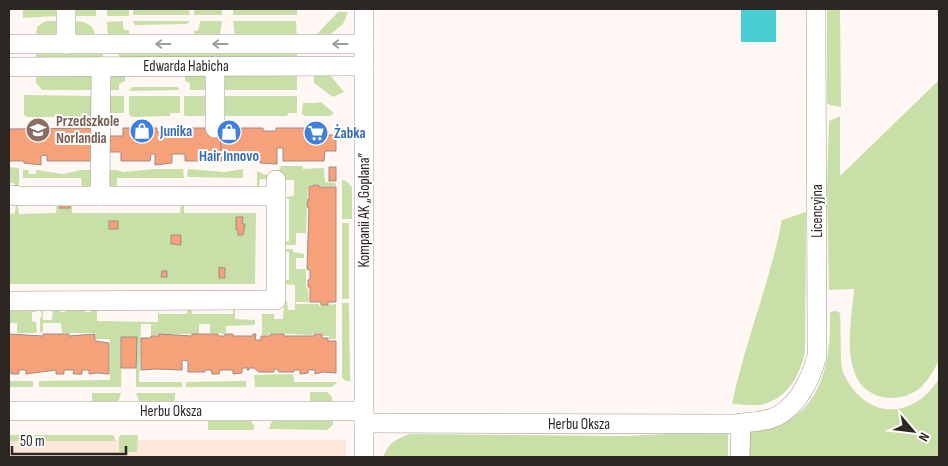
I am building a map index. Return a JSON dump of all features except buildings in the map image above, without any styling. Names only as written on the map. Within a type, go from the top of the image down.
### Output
[{"type":"street","points":[[66,9],[66,44]]},
{"type":"street","name":"Kompanii AK „Goplana”","points":[[364,9],[364,457]]},
{"type":"street","name":"Licencyjna","points":[[789,406],[806,386],[817,356],[816,9]]},
{"type":"street","name":"Edwarda Habicha","points":[[9,44],[364,44]]},
{"type":"street","points":[[215,128],[216,66]]},
{"type":"street","name":"Edwarda Habicha","points":[[9,67],[364,66]]},
{"type":"street","points":[[100,67],[100,196]]},
{"type":"street","points":[[9,194],[100,196],[276,188],[276,300],[9,301]]},
{"type":"street","name":"Herbu Oksza","points":[[9,411],[742,423],[770,419],[789,406]]},
{"type":"street","points":[[740,457],[742,423]]},
{"type":"shaded area","points":[[9,440],[346,440],[346,457],[9,457]]},
{"type":"green space","points":[[23,9],[58,9],[58,16],[23,18]]},
{"type":"green space","points":[[72,9],[96,9],[96,16],[72,16]]},
{"type":"green space","points":[[107,9],[129,9],[129,16],[107,16]]},
{"type":"green space","points":[[133,9],[189,9],[190,15],[133,15]]},
{"type":"green space","points":[[194,9],[222,9],[222,15],[194,15]]},
{"type":"green space","points":[[233,9],[297,9],[297,15],[233,15]]},
{"type":"green space","points":[[827,9],[840,9],[841,107],[827,103]]},
{"type":"green space","points":[[338,12],[348,12],[343,24],[326,38],[314,37]]},
{"type":"green space","points":[[47,21],[58,21],[58,35],[36,39],[37,27]]},
{"type":"green space","points":[[72,21],[87,24],[93,28],[95,36],[74,39]]},
{"type":"green space","points":[[123,21],[123,28],[129,30],[129,39],[108,38],[107,22]]},
{"type":"green space","points":[[133,21],[190,21],[187,24],[135,25]]},
{"type":"green space","points":[[200,21],[222,21],[220,36],[194,39],[194,31],[197,31],[199,28]]},
{"type":"green space","points":[[233,21],[296,21],[297,41],[235,36]]},
{"type":"green space","points":[[297,50],[297,60],[122,59],[115,51]]},
{"type":"green space","points":[[36,51],[105,51],[100,61],[36,61]]},
{"type":"green space","points":[[297,69],[297,90],[220,90],[221,75]]},
{"type":"green space","points":[[314,69],[329,74],[344,92],[333,97],[314,83]]},
{"type":"green space","points":[[125,72],[125,81],[119,84],[119,90],[106,90],[106,75]]},
{"type":"green space","points":[[185,72],[205,72],[207,90],[190,90],[190,83],[185,81]]},
{"type":"green space","points":[[36,75],[93,75],[94,90],[42,90],[36,83]]},
{"type":"green space","points":[[939,80],[939,361],[926,382],[916,391],[899,397],[881,397],[866,389],[855,374],[852,364],[850,332],[854,289],[829,290],[827,189],[829,121],[840,116],[840,176]]},
{"type":"green space","points":[[132,87],[177,87],[180,90],[129,91]]},
{"type":"green space","points":[[24,95],[94,96],[94,117],[27,117],[24,115]]},
{"type":"green space","points":[[106,96],[124,96],[124,113],[106,113]]},
{"type":"green space","points":[[129,96],[180,96],[180,113],[170,113],[170,116],[132,117],[129,114]]},
{"type":"green space","points":[[184,96],[207,96],[207,116],[184,115]]},
{"type":"green space","points":[[220,96],[297,96],[297,113],[288,113],[287,116],[220,116]]},
{"type":"green space","points":[[321,102],[334,113],[330,116],[305,116],[302,114],[303,103]]},
{"type":"green space","points":[[281,166],[302,166],[303,169],[324,168],[325,182],[336,183],[336,186],[308,185],[306,233],[296,233],[296,245],[283,245],[283,242],[289,241],[289,199],[283,197],[294,196],[294,180],[260,179],[257,190],[257,171],[271,175],[277,173]]},
{"type":"green space","points":[[9,167],[19,168],[19,190],[15,190],[15,184],[9,182]]},
{"type":"green space","points":[[183,169],[184,178],[117,178],[117,190],[109,187],[106,170],[123,172]]},
{"type":"green space","points":[[188,169],[225,172],[243,169],[243,178],[187,177]]},
{"type":"green space","points":[[23,170],[28,170],[29,174],[36,174],[36,170],[63,174],[81,170],[94,170],[94,173],[91,186],[82,190],[81,178],[23,178]]},
{"type":"green space","points":[[342,180],[352,187],[352,219],[342,219]]},
{"type":"green space","points":[[17,202],[19,214],[56,213],[57,202],[58,208],[70,208],[70,202],[72,202],[72,213],[180,213],[181,202],[184,202],[184,213],[256,213],[255,284],[9,284],[9,213],[14,214]]},
{"type":"green space","points":[[806,212],[805,352],[803,361],[790,386],[784,393],[769,403],[759,405],[732,404],[782,220]]},
{"type":"green space","points":[[342,223],[349,223],[349,299],[342,299]]},
{"type":"green space","points":[[283,249],[293,249],[293,252],[304,254],[304,258],[296,258],[296,269],[306,269],[306,288],[308,289],[309,302],[296,302],[296,304],[319,304],[319,306],[336,304],[336,339],[329,339],[329,336],[323,336],[322,333],[313,333],[312,335],[269,333],[268,335],[262,335],[262,314],[274,314],[274,319],[283,319],[284,302],[287,302],[288,310],[295,310],[295,285],[283,284],[283,280],[289,280],[289,252],[283,251]]},
{"type":"green space","points":[[342,303],[349,303],[350,380],[353,381],[346,381],[342,378]]},
{"type":"green space","points":[[188,307],[191,307],[192,314],[233,314],[233,308],[235,308],[235,319],[255,320],[255,325],[226,326],[226,334],[210,333],[210,324],[199,324],[199,334],[159,334],[151,336],[151,324],[141,324],[139,382],[182,382],[182,387],[136,387],[136,337],[122,337],[121,387],[39,387],[39,381],[110,380],[110,339],[96,339],[96,333],[62,333],[61,323],[43,323],[43,332],[40,332],[40,317],[42,317],[40,308],[43,308],[43,320],[52,320],[53,308],[59,308],[60,312],[65,312],[66,308],[85,308],[85,312],[91,312],[91,308],[97,308],[97,321],[158,322],[158,308],[159,314],[187,314]]},
{"type":"green space","points":[[9,308],[35,308],[36,312],[32,312],[32,321],[36,322],[37,332],[17,333],[17,323],[9,323]]},
{"type":"green space","points":[[835,311],[840,314],[843,372],[852,388],[863,399],[875,406],[889,409],[902,408],[916,402],[928,393],[939,379],[939,457],[746,457],[746,430],[767,428],[787,421],[800,412],[818,388],[827,358],[830,312]]},
{"type":"green space","points":[[293,374],[294,382],[337,382],[332,387],[255,387],[254,375]]},
{"type":"green space","points":[[9,381],[33,381],[33,387],[9,387]]},
{"type":"green space","points":[[246,381],[246,387],[186,387],[186,382]]},
{"type":"green space","points":[[310,392],[327,392],[332,397],[332,403],[310,402]]},
{"type":"green space","points":[[92,393],[121,393],[119,400],[115,403],[92,404]]},
{"type":"green space","points":[[136,393],[175,393],[175,400],[172,404],[144,404],[139,401]]},
{"type":"green space","points":[[210,418],[250,420],[254,425],[254,430],[208,430],[208,420]]},
{"type":"green space","points":[[333,418],[333,425],[327,430],[269,429],[274,420]]},
{"type":"green space","points":[[728,431],[728,457],[383,457],[393,442],[410,434],[625,436]]},
{"type":"green space","points":[[9,435],[112,435],[115,441],[9,441]]},
{"type":"green space","points":[[121,435],[138,435],[137,452],[119,452],[119,437]]},
{"type":"water","points":[[741,9],[776,9],[776,42],[741,42]]},
{"type":"place","name":"Przedszkole Norlandia","points":[[38,130]]},
{"type":"place","name":"Junika","points":[[142,131]]},
{"type":"place","name":"Hair Innovo","points":[[229,132]]},
{"type":"place","name":"Żabka","points":[[316,133]]}]
